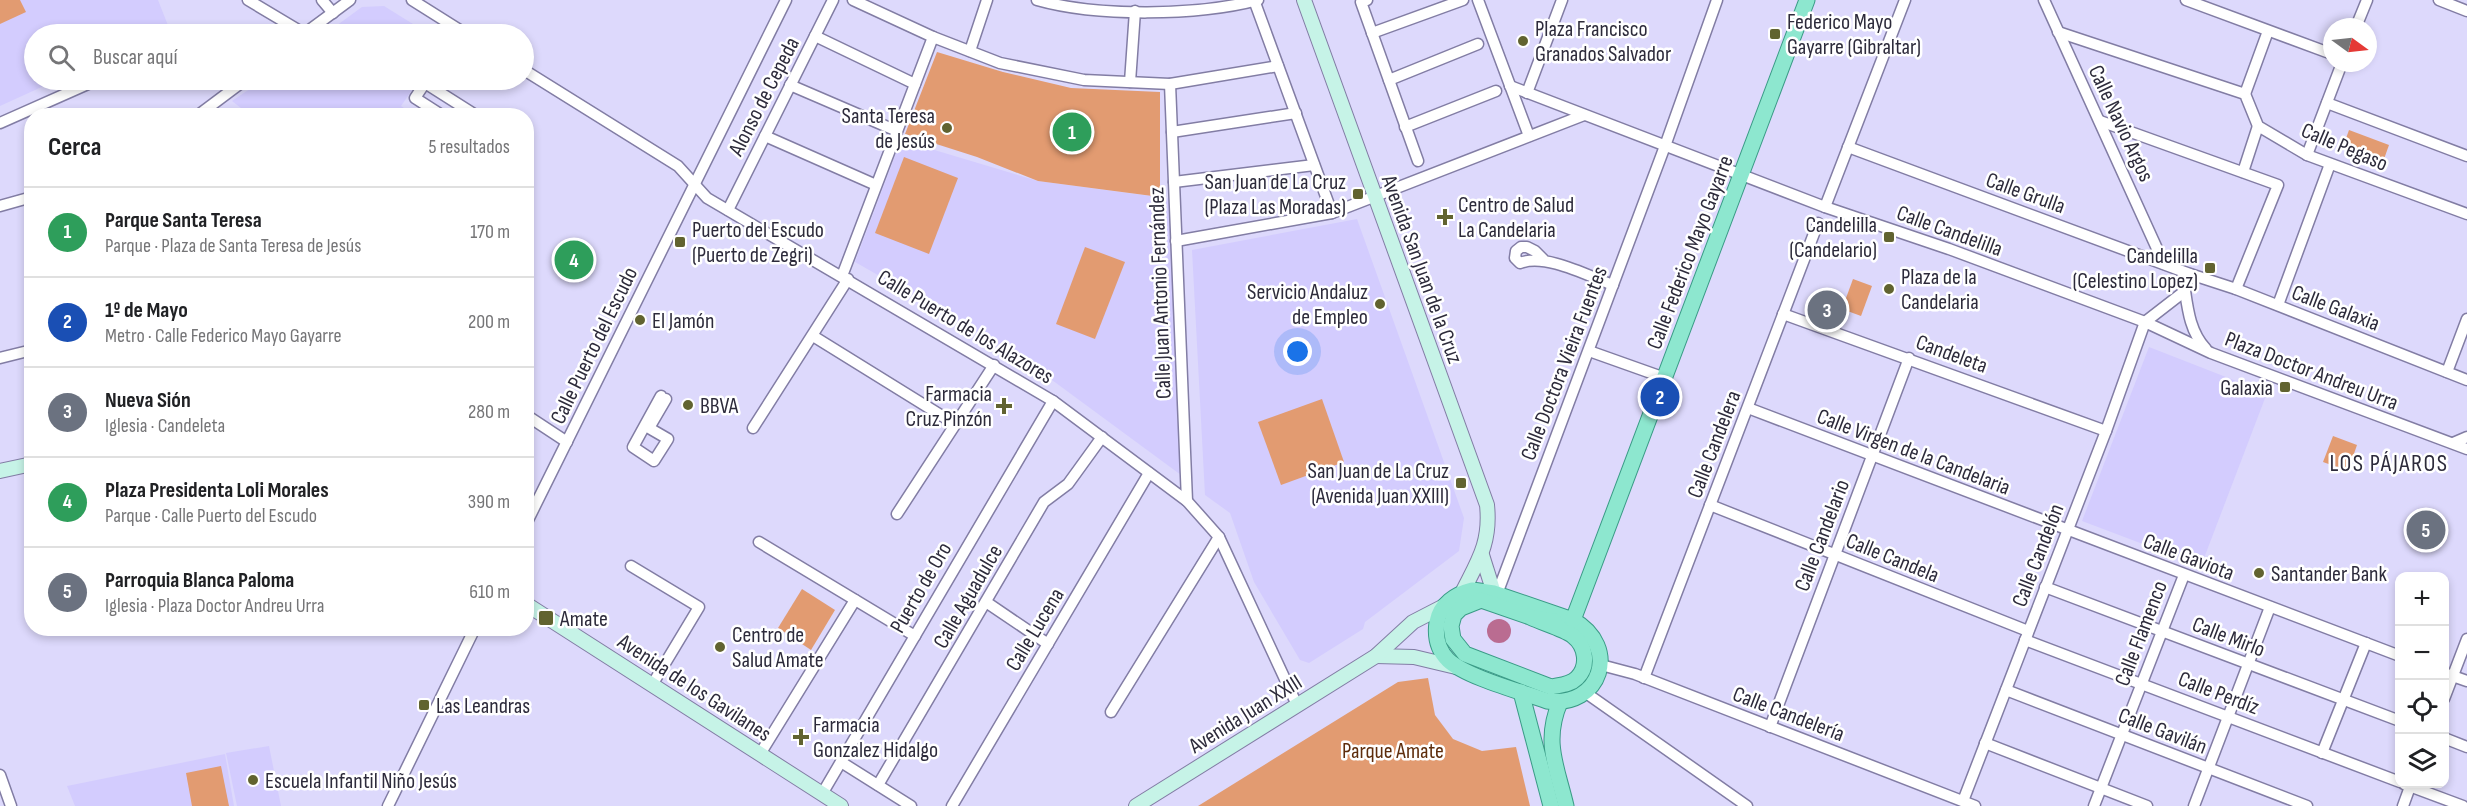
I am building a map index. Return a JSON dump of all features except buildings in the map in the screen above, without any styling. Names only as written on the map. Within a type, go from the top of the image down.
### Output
[{"type":"main road","name":"Calle Federico Mayo Gayarre","points":[[1569,619],[1665,378],[1807,0]]},
{"type":"main road","points":[[1472,590],[1495,593],[1569,619],[1585,627],[1593,636],[1599,650],[1600,665],[1596,680],[1586,693],[1574,700],[1560,702],[1521,692],[1456,667],[1446,659],[1439,648],[1436,635],[1438,619],[1444,606],[1461,592],[1472,590]]},
{"type":"main road","points":[[1530,617],[1573,636],[1581,645],[1585,654],[1584,664],[1578,677],[1565,684],[1551,687],[1465,654],[1453,639],[1451,627],[1454,615],[1461,608],[1481,600],[1530,617],[1551,621],[1569,619]]},
{"type":"main road","points":[[1521,692],[1551,806]]},
{"type":"main road","points":[[1560,702],[1552,720],[1550,742],[1566,806]]},
{"type":"street","points":[[248,0],[288,24]]},
{"type":"street","points":[[322,0],[333,13]]},
{"type":"street","points":[[318,24],[350,0]]},
{"type":"street","points":[[412,0],[448,24]]},
{"type":"street","name":"Calle Puerto del Escudo","points":[[534,508],[786,0]]},
{"type":"street","name":"Alonso de Cepeda","points":[[728,210],[833,0]]},
{"type":"street","points":[[853,0],[933,37],[1000,63],[1084,80],[1170,84],[1278,66]]},
{"type":"street","points":[[970,51],[987,0]]},
{"type":"street","points":[[1037,0],[1170,13],[1255,0],[1332,213]]},
{"type":"street","name":"Avenida San Juan de la Cruz","points":[[1304,0],[1487,505],[1489,527],[1482,555]]},
{"type":"street","points":[[1372,33],[1462,0]]},
{"type":"street","points":[[1478,0],[1529,136]]},
{"type":"street","points":[[1527,93],[1562,0]]},
{"type":"street","name":"Calle Doctora Vieira Fuentes","points":[[1495,593],[1589,351],[1717,0]]},
{"type":"street","points":[[1825,207],[1905,0]]},
{"type":"street","name":"Calle Navio Argos","points":[[2044,0],[2164,264]]},
{"type":"street","points":[[2186,0],[2323,51]]},
{"type":"street","points":[[2360,18],[2367,0]]},
{"type":"street","points":[[2439,0],[2467,11]]},
{"type":"street","points":[[1364,1],[1372,33],[1418,161]]},
{"type":"street","points":[[1130,82],[1135,11]]},
{"type":"street","points":[[2058,32],[2245,94]]},
{"type":"street","points":[[2243,172],[2258,126],[2245,94],[2268,32]]},
{"type":"street","points":[[814,36],[915,84]]},
{"type":"street","points":[[753,428],[813,336],[845,278],[876,185],[933,37]]},
{"type":"street","points":[[1389,80],[1478,44]]},
{"type":"street","points":[[2307,155],[2339,72]]},
{"type":"street","name":"Calle Puerto de los Alazores","points":[[534,76],[678,166],[707,198],[1053,401],[1187,501],[1219,537],[1297,705]]},
{"type":"street","name":"Calle Juan Antonio Fernández","points":[[1170,84],[1187,501]]},
{"type":"street","points":[[790,86],[897,131]]},
{"type":"street","name":"Calle Candelilla","points":[[1510,86],[1825,207],[1939,245],[2145,322]]},
{"type":"street","points":[[34,108],[74,90]]},
{"type":"street","points":[[207,108],[231,90]]},
{"type":"street","points":[[420,90],[415,98],[431,108]]},
{"type":"street","points":[[439,90],[465,108]]},
{"type":"street","points":[[1406,127],[1496,91]]},
{"type":"street","points":[[2327,103],[2467,156]]},
{"type":"street","points":[[0,123],[24,112]]},
{"type":"street","points":[[1172,132],[1296,113]]},
{"type":"street","points":[[1176,241],[1332,213],[1584,115]]},
{"type":"street","points":[[2100,121],[2278,185],[2236,289]]},
{"type":"street","name":"Calle Pegaso","points":[[2258,126],[2307,155],[2467,214]]},
{"type":"street","points":[[765,136],[876,185]]},
{"type":"street","name":"Calle Grulla","points":[[1848,147],[2190,274]]},
{"type":"street","points":[[2278,305],[2330,164]]},
{"type":"street","points":[[1174,182],[1314,165]]},
{"type":"street","points":[[0,206],[24,199]]},
{"type":"street","name":"Calle Candelera","points":[[1644,678],[1818,223]]},
{"type":"street","points":[[1544,260],[1613,285]]},
{"type":"street","points":[[2190,274],[2185,291],[2189,318],[2200,342],[2211,353]]},
{"type":"street","name":"Calle Galaxia","points":[[2190,274],[2278,305],[2467,380]]},
{"type":"street","points":[[2145,322],[2185,291]]},
{"type":"street","name":"Candeleta","points":[[1784,314],[2106,431]]},
{"type":"street","points":[[2446,372],[2467,319]]},
{"type":"street","name":"Plaza Doctor Andreu Urra","points":[[2145,322],[2211,353],[2467,449]]},
{"type":"street","name":"Calle Candelón","points":[[1963,801],[2106,431],[2145,322]]},
{"type":"street","points":[[813,336],[955,424]]},
{"type":"street","points":[[1589,351],[1665,378]]},
{"type":"street","points":[[0,358],[24,352]]},
{"type":"street","name":"Calle Candelario","points":[[1770,727],[1910,358]]},
{"type":"street","points":[[897,514],[994,365]]},
{"type":"street","points":[[663,397],[650,428],[668,439],[654,461],[633,447],[663,397]]},
{"type":"street","name":"Puerto de Oro","points":[[822,794],[1053,401]]},
{"type":"street","name":"Calle Virgen de la Candelaria","points":[[1748,408],[2067,531]]},
{"type":"street","points":[[534,420],[567,442]]},
{"type":"street","name":"Calle Aguadulce","points":[[878,785],[1044,502],[1068,484],[1102,437]]},
{"type":"street","points":[[2453,443],[2467,437]]},
{"type":"street","points":[[0,471],[24,466]]},
{"type":"street","name":"Calle Lucena","points":[[952,806],[1149,473]]},
{"type":"street","name":"Calle Candela","points":[[1710,505],[2027,635]]},
{"type":"street","name":"Calle Gaviota","points":[[2067,531],[2395,654]]},
{"type":"street","points":[[1111,712],[1219,537]]},
{"type":"street","points":[[759,542],[915,636]]},
{"type":"street","points":[[1461,592],[1482,555]]},
{"type":"street","points":[[1482,555],[1495,593]]},
{"type":"street","points":[[632,566],[699,607],[652,685]]},
{"type":"street","name":"Calle Flamenco","points":[[2094,806],[2184,575]]},
{"type":"street","name":"Calle Mirlo","points":[[2045,587],[2395,719]]},
{"type":"street","points":[[760,754],[855,600]]},
{"type":"street","points":[[986,602],[1048,644]]},
{"type":"street","name":"Avenida Juan XXIII","points":[[1136,806],[1376,656],[1413,622],[1444,606]]},
{"type":"street","points":[[2194,806],[2270,607]]},
{"type":"street","name":"Avenida de los Gavilanes","points":[[534,609],[841,806]]},
{"type":"street","name":"Calle Perdíz","points":[[2027,635],[2141,684],[2395,780]]},
{"type":"street","points":[[388,806],[471,636]]},
{"type":"street","points":[[2467,639],[2449,675],[2467,681]]},
{"type":"street","points":[[2322,753],[2366,643]]},
{"type":"street","points":[[1376,656],[1414,657],[1456,667]]},
{"type":"street","name":"Calle Candelería","points":[[1600,665],[1644,678],[1975,806]]},
{"type":"street","name":"Calle Gavilán","points":[[2006,690],[2307,806]]},
{"type":"street","points":[[1586,693],[1747,806]]},
{"type":"street","points":[[2449,740],[2467,747]]},
{"type":"street","points":[[1985,743],[2147,806]]},
{"type":"street","points":[[841,762],[911,806]]},
{"type":"street","points":[[0,775],[10,806]]},
{"type":"street","points":[[2403,806],[2408,788]]},
{"type":"street","points":[[2419,788],[2463,806]]},
{"type":"shaded area","points":[[0,0],[158,0],[167,24],[24,24],[24,90],[35,90],[0,106]]},
{"type":"shaded area","points":[[384,6],[413,24],[339,24],[362,7]]},
{"type":"shaded area","points":[[248,90],[412,90],[401,106],[404,108],[241,108],[232,101]]},
{"type":"shaded area","points":[[901,140],[1038,181],[1173,199],[1181,475],[1018,355],[855,262]]},
{"type":"shaded area","points":[[1357,219],[1464,518],[1459,551],[1365,622],[1363,629],[1309,663],[1300,660],[1254,582],[1230,513],[1205,495],[1192,250]]},
{"type":"shaded area","points":[[2149,347],[2267,393],[2201,566],[2082,521]]},
{"type":"shaded area","points":[[1499,619],[1504,620],[1510,626],[1510,636],[1504,642],[1499,643],[1494,642],[1488,636],[1487,631],[1488,626],[1494,620]]},
{"type":"shaded area","name":"Escuela Infantil Niño Jesús","points":[[269,746],[281,806],[237,806],[226,753]]},
{"type":"shaded area","points":[[225,754],[234,806],[75,806],[67,786]]},
{"type":"green space","points":[[0,0],[20,0],[26,12],[0,24]]},
{"type":"green space","points":[[937,52],[1003,72],[1071,88],[1160,92],[1160,197],[1038,181],[977,157],[905,134]]},
{"type":"green space","points":[[2349,130],[2389,145],[2384,159],[2344,144]]},
{"type":"green space","points":[[904,157],[958,178],[929,254],[875,233]]},
{"type":"green space","points":[[1085,247],[1125,262],[1095,339],[1056,324]]},
{"type":"green space","points":[[1853,279],[1872,286],[1861,316],[1842,309]]},
{"type":"green space","points":[[1322,399],[1344,462],[1281,485],[1258,422]]},
{"type":"green space","points":[[2333,436],[2357,445],[2348,471],[2323,462]]},
{"type":"green space","points":[[802,589],[835,610],[811,650],[778,628]]},
{"type":"green space","name":"Parque Amate","points":[[1428,678],[1435,715],[1453,739],[1482,751],[1516,747],[1530,806],[1198,806],[1398,682]]},
{"type":"green space","points":[[221,766],[229,806],[192,806],[186,773]]},
{"type":"place","name":"Federico Mayo Gayarre (Gibraltar)","points":[[1775,34]]},
{"type":"place","name":"Plaza Francisco Granados Salvador","points":[[1523,41]]},
{"type":"place","name":"Santa Teresa de Jesús","points":[[947,128]]},
{"type":"place","name":"Parque Santa Teresa","points":[[1072,132]]},
{"type":"place","name":"San Juan de La Cruz (Plaza Las Moradas)","points":[[1358,194]]},
{"type":"place","name":"Centro de Salud La Candelaria","points":[[1445,217]]},
{"type":"place","name":"Candelilla (Candelario)","points":[[1889,237]]},
{"type":"place","name":"Puerto del Escudo (Puerto de Zegri)","points":[[680,242]]},
{"type":"place","name":"Plaza Presidenta Loli Morales","points":[[574,260]]},
{"type":"place","name":"Candelilla (Celestino Lopez)","points":[[2210,268]]},
{"type":"place","name":"Plaza de la Candelaria","points":[[1889,289]]},
{"type":"place","name":"Servicio Andaluz de Empleo","points":[[1380,304]]},
{"type":"place","name":"Nueva Sión","points":[[1827,310]]},
{"type":"place","name":"El Jamón","points":[[640,320]]},
{"type":"place","name":"Galaxia","points":[[2285,387]]},
{"type":"place","name":"1º de Mayo","points":[[1660,397]]},
{"type":"place","name":"BBVA","points":[[688,405]]},
{"type":"place","name":"Farmacia Cruz Pinzón","points":[[1004,406]]},
{"type":"place","name":"San Juan de La Cruz (Avenida Juan XXIII)","points":[[1461,483]]},
{"type":"place","name":"Parroquia Blanca Paloma","points":[[2426,530]]},
{"type":"place","name":"Santander Bank","points":[[2259,573]]},
{"type":"place","name":"Amate","points":[[546,618]]},
{"type":"place","name":"Centro de Salud Amate","points":[[720,647]]},
{"type":"place","name":"Las Leandras","points":[[424,705]]},
{"type":"place","name":"Farmacia Gonzalez Hidalgo","points":[[801,737]]},
{"type":"place","name":"Escuela Infantil Niño Jesús","points":[[253,780]]},
{"type":"district","name":"LOS PÁJAROS","points":[[2389,463]]}]
